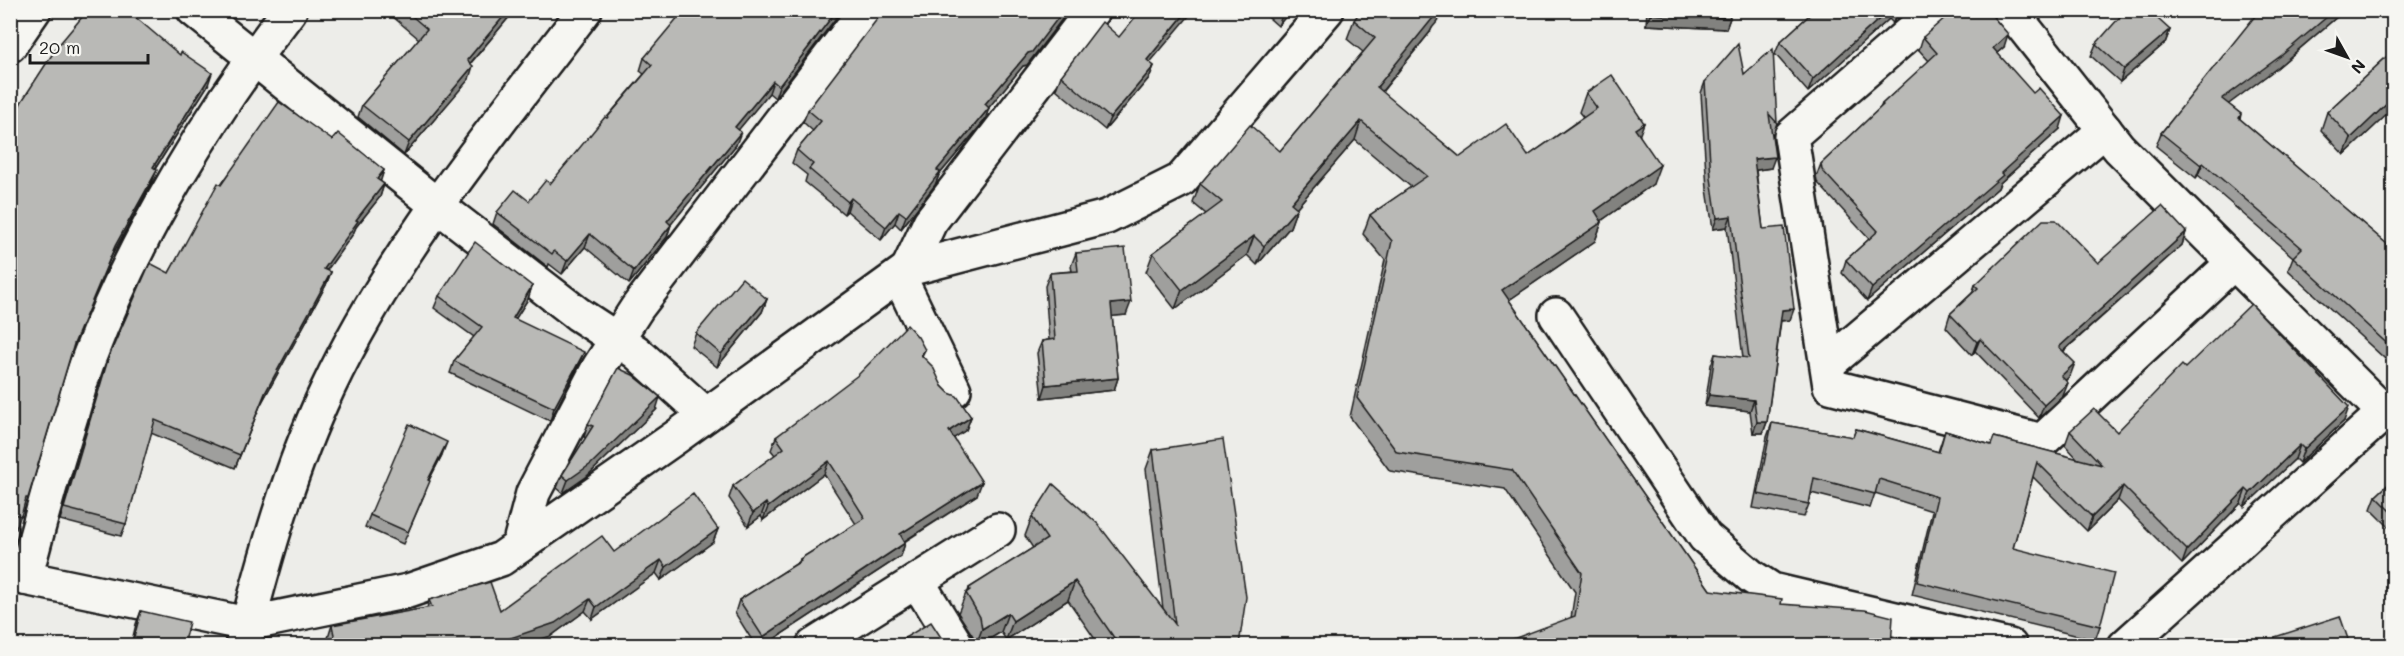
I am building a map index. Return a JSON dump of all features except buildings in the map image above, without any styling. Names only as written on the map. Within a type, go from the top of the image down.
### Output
[{"type":"street","points":[[10,45],[34,10]]},
{"type":"street","points":[[194,10],[438,206],[578,314],[636,352],[706,415]]},
{"type":"street","points":[[290,10],[253,58],[189,158],[135,254],[90,356],[46,497],[18,576],[245,635],[408,591],[501,559],[706,415],[903,272],[1107,217],[1181,180],[1327,10]]},
{"type":"street","points":[[245,635],[262,567],[305,439],[328,387],[381,289],[438,206],[585,10]]},
{"type":"street","points":[[519,546],[533,494],[599,367],[637,308],[867,10]]},
{"type":"street","points":[[903,272],[930,222],[1093,10]]},
{"type":"street","points":[[1936,10],[1791,136],[1830,386],[2042,441],[2233,262]]},
{"type":"street","points":[[2010,10],[2119,148],[2233,262],[2389,408],[2125,645]]},
{"type":"street","points":[[1828,364],[2105,130]]},
{"type":"street","points":[[903,272],[954,390]]},
{"type":"street","points":[[1556,315],[1705,537],[1752,577],[1772,590],[2010,645]]},
{"type":"street","points":[[813,645],[998,530]]},
{"type":"street","points":[[917,581],[957,645]]}]
